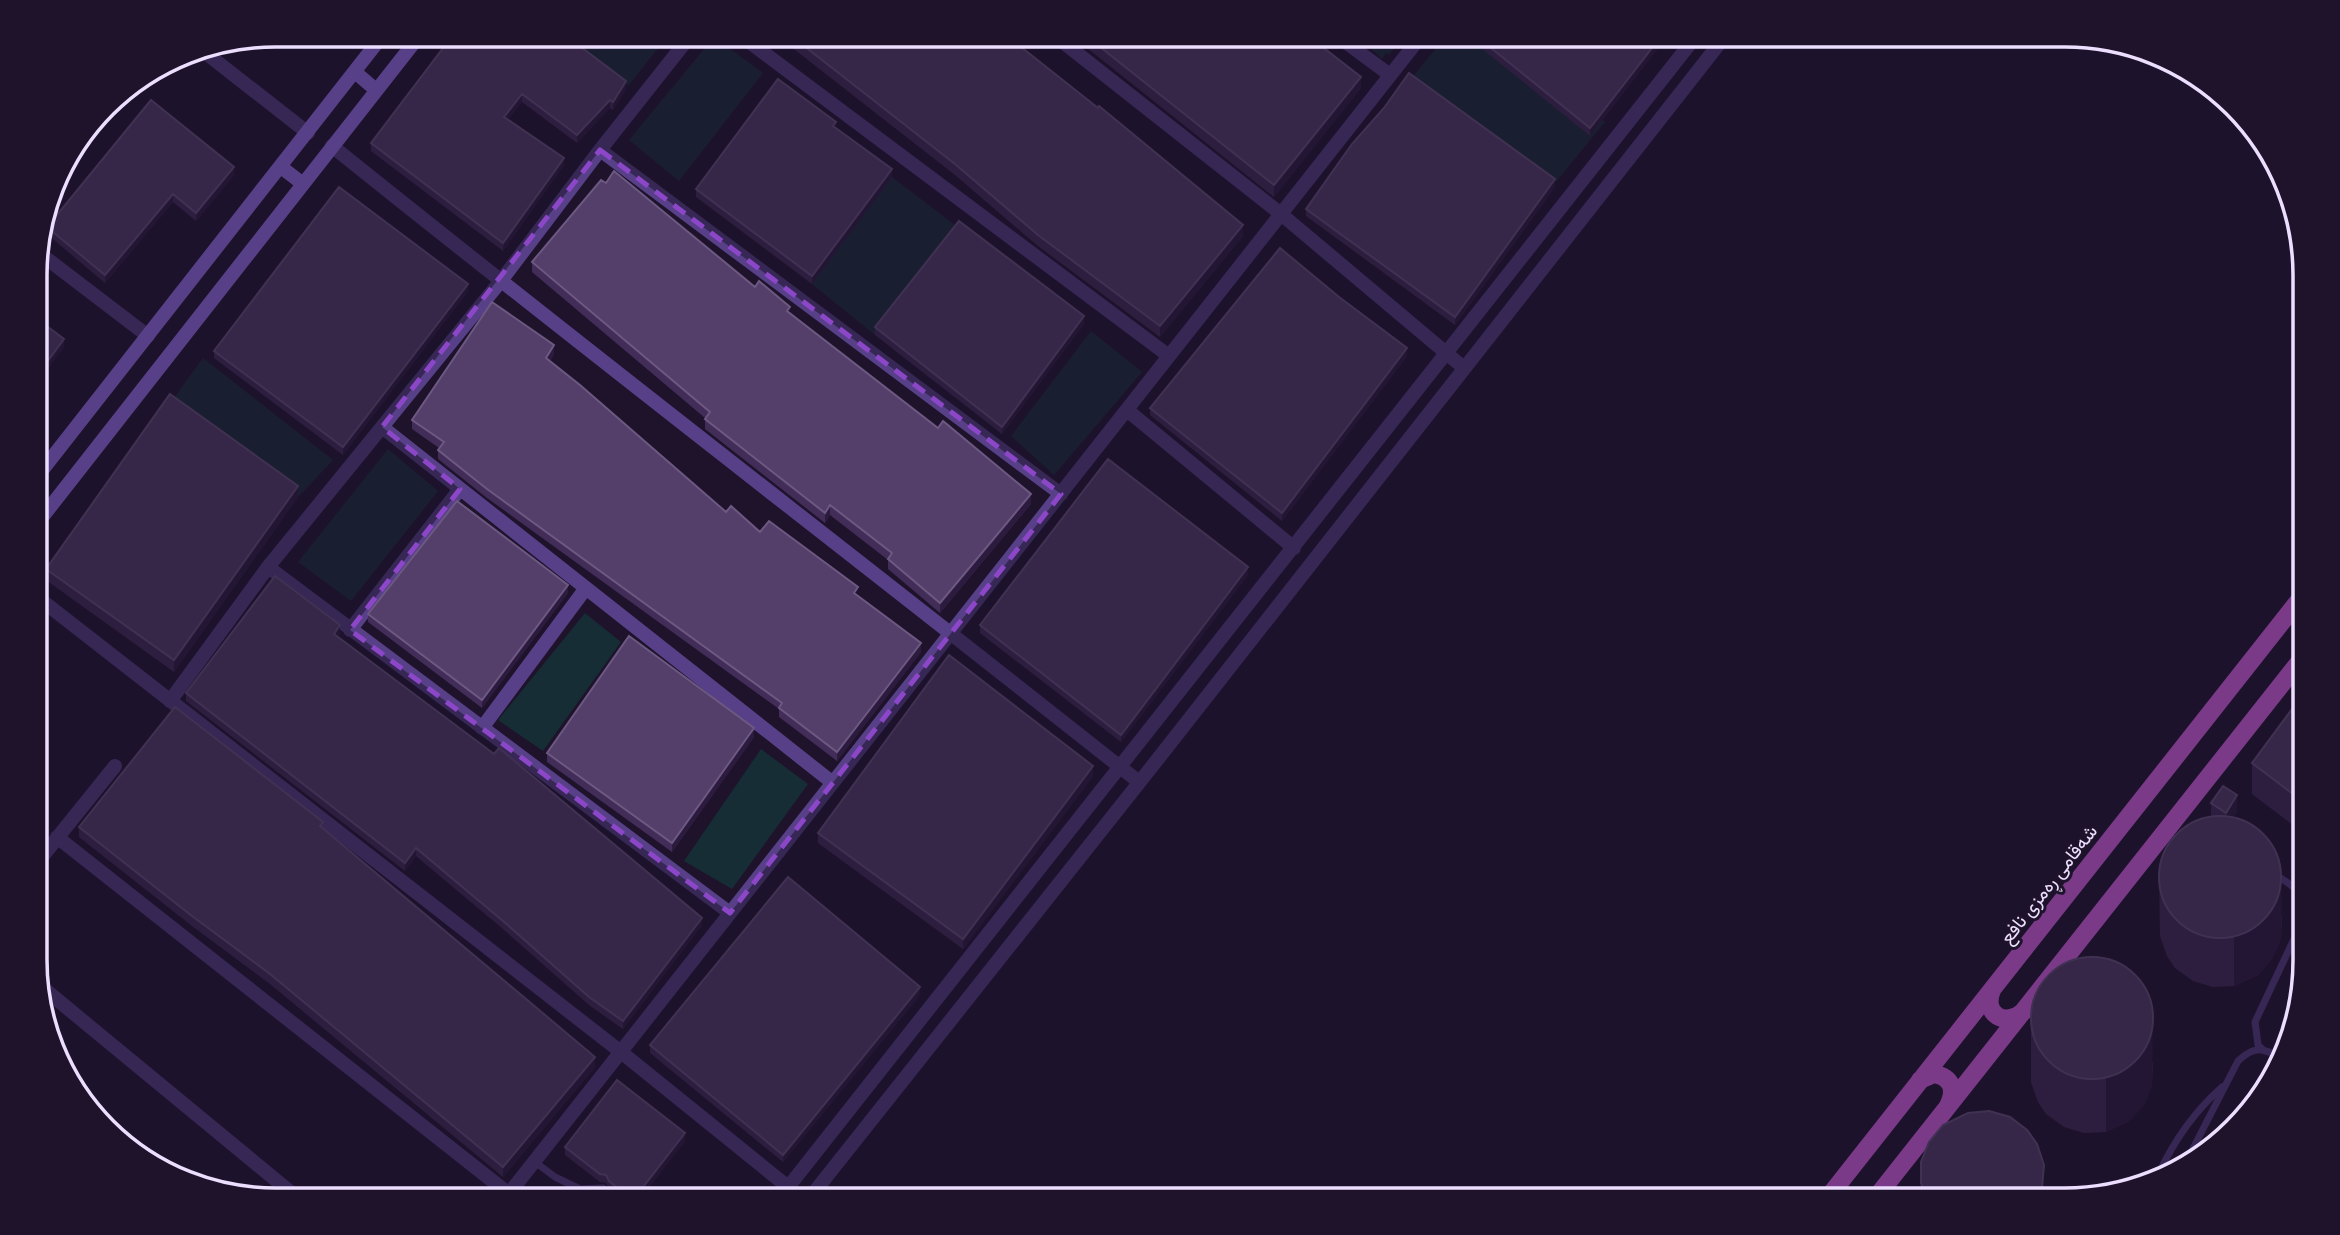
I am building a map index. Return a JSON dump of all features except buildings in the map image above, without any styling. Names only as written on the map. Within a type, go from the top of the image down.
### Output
[{"type":"main road","name":"شەقامی ڕەمزی نافع","points":[[1836,1187],[2293,608]]},
{"type":"main road","points":[[1884,1187],[2181,819],[2293,671]]},
{"type":"main road","points":[[1996,984],[1989,1002],[1994,1014],[2006,1019],[2024,1011]]},
{"type":"main road","points":[[1918,1083],[1928,1075],[1940,1074],[1945,1077],[1953,1093],[1948,1106]]},
{"type":"street","points":[[48,463],[374,47]]},
{"type":"street","points":[[48,505],[410,47]]},
{"type":"street","points":[[170,701],[268,568],[500,282],[682,47]]},
{"type":"street","points":[[756,47],[1169,356]]},
{"type":"street","points":[[1069,47],[1281,214],[1464,368]]},
{"type":"street","points":[[1352,47],[1390,75]]},
{"type":"street","points":[[514,1188],[1412,47]]},
{"type":"street","points":[[48,605],[621,1052],[788,1187],[1687,47]]},
{"type":"street","points":[[818,1188],[1716,47]]},
{"type":"street","points":[[210,57],[308,133]]},
{"type":"street","points":[[355,72],[376,90]]},
{"type":"street","points":[[1623,128],[1642,141]]},
{"type":"street","points":[[332,146],[500,282],[952,632],[1139,782]]},
{"type":"street","points":[[600,150],[1060,494]]},
{"type":"street","points":[[281,167],[303,184]]},
{"type":"street","points":[[48,260],[148,336]]},
{"type":"street","points":[[1126,410],[1294,548]]},
{"type":"street","points":[[382,427],[833,782]]},
{"type":"street","points":[[350,630],[460,489]]},
{"type":"street","points":[[268,568],[730,913]]},
{"type":"street","points":[[482,728],[586,588]]},
{"type":"street","points":[[47,850],[115,766]]},
{"type":"street","points":[[57,838],[496,1188]]},
{"type":"street","points":[[50,994],[285,1188]]},
{"type":"lane","points":[[2267,870],[2293,886]]},
{"type":"lane","points":[[2272,1054],[2258,1045],[2255,1022],[2293,941]]},
{"type":"lane","points":[[2194,1147],[2238,1060],[2248,1051],[2262,1049]]},
{"type":"lane","points":[[2162,1166],[2172,1145],[2210,1098],[2226,1083]]},
{"type":"lane","points":[[534,1162],[555,1177],[578,1188]]},
{"type":"highlighted area","points":[[600,150],[1061,494],[730,913],[350,630],[460,489],[382,427]]},
{"type":"shaded area","points":[[577,47],[659,47],[628,86]]},
{"type":"shaded area","points":[[706,47],[728,47],[763,73],[679,181],[629,140]]},
{"type":"shaded area","points":[[1370,47],[1395,47],[1389,55],[1386,53],[1382,59]]},
{"type":"shaded area","points":[[1437,47],[1521,47],[1605,122],[1550,189],[1410,80]]},
{"type":"shaded area","points":[[892,177],[959,228],[875,335],[812,284]]},
{"type":"shaded area","points":[[1091,331],[1142,372],[1054,475],[1011,436]]},
{"type":"shaded area","points":[[203,358],[333,460],[299,496],[171,402]]},
{"type":"shaded area","points":[[388,449],[438,491],[351,601],[298,562]]},
{"type":"shaded area","points":[[585,613],[621,642],[543,751],[498,720]]},
{"type":"shaded area","points":[[761,749],[808,784],[732,889],[684,861]]}]
